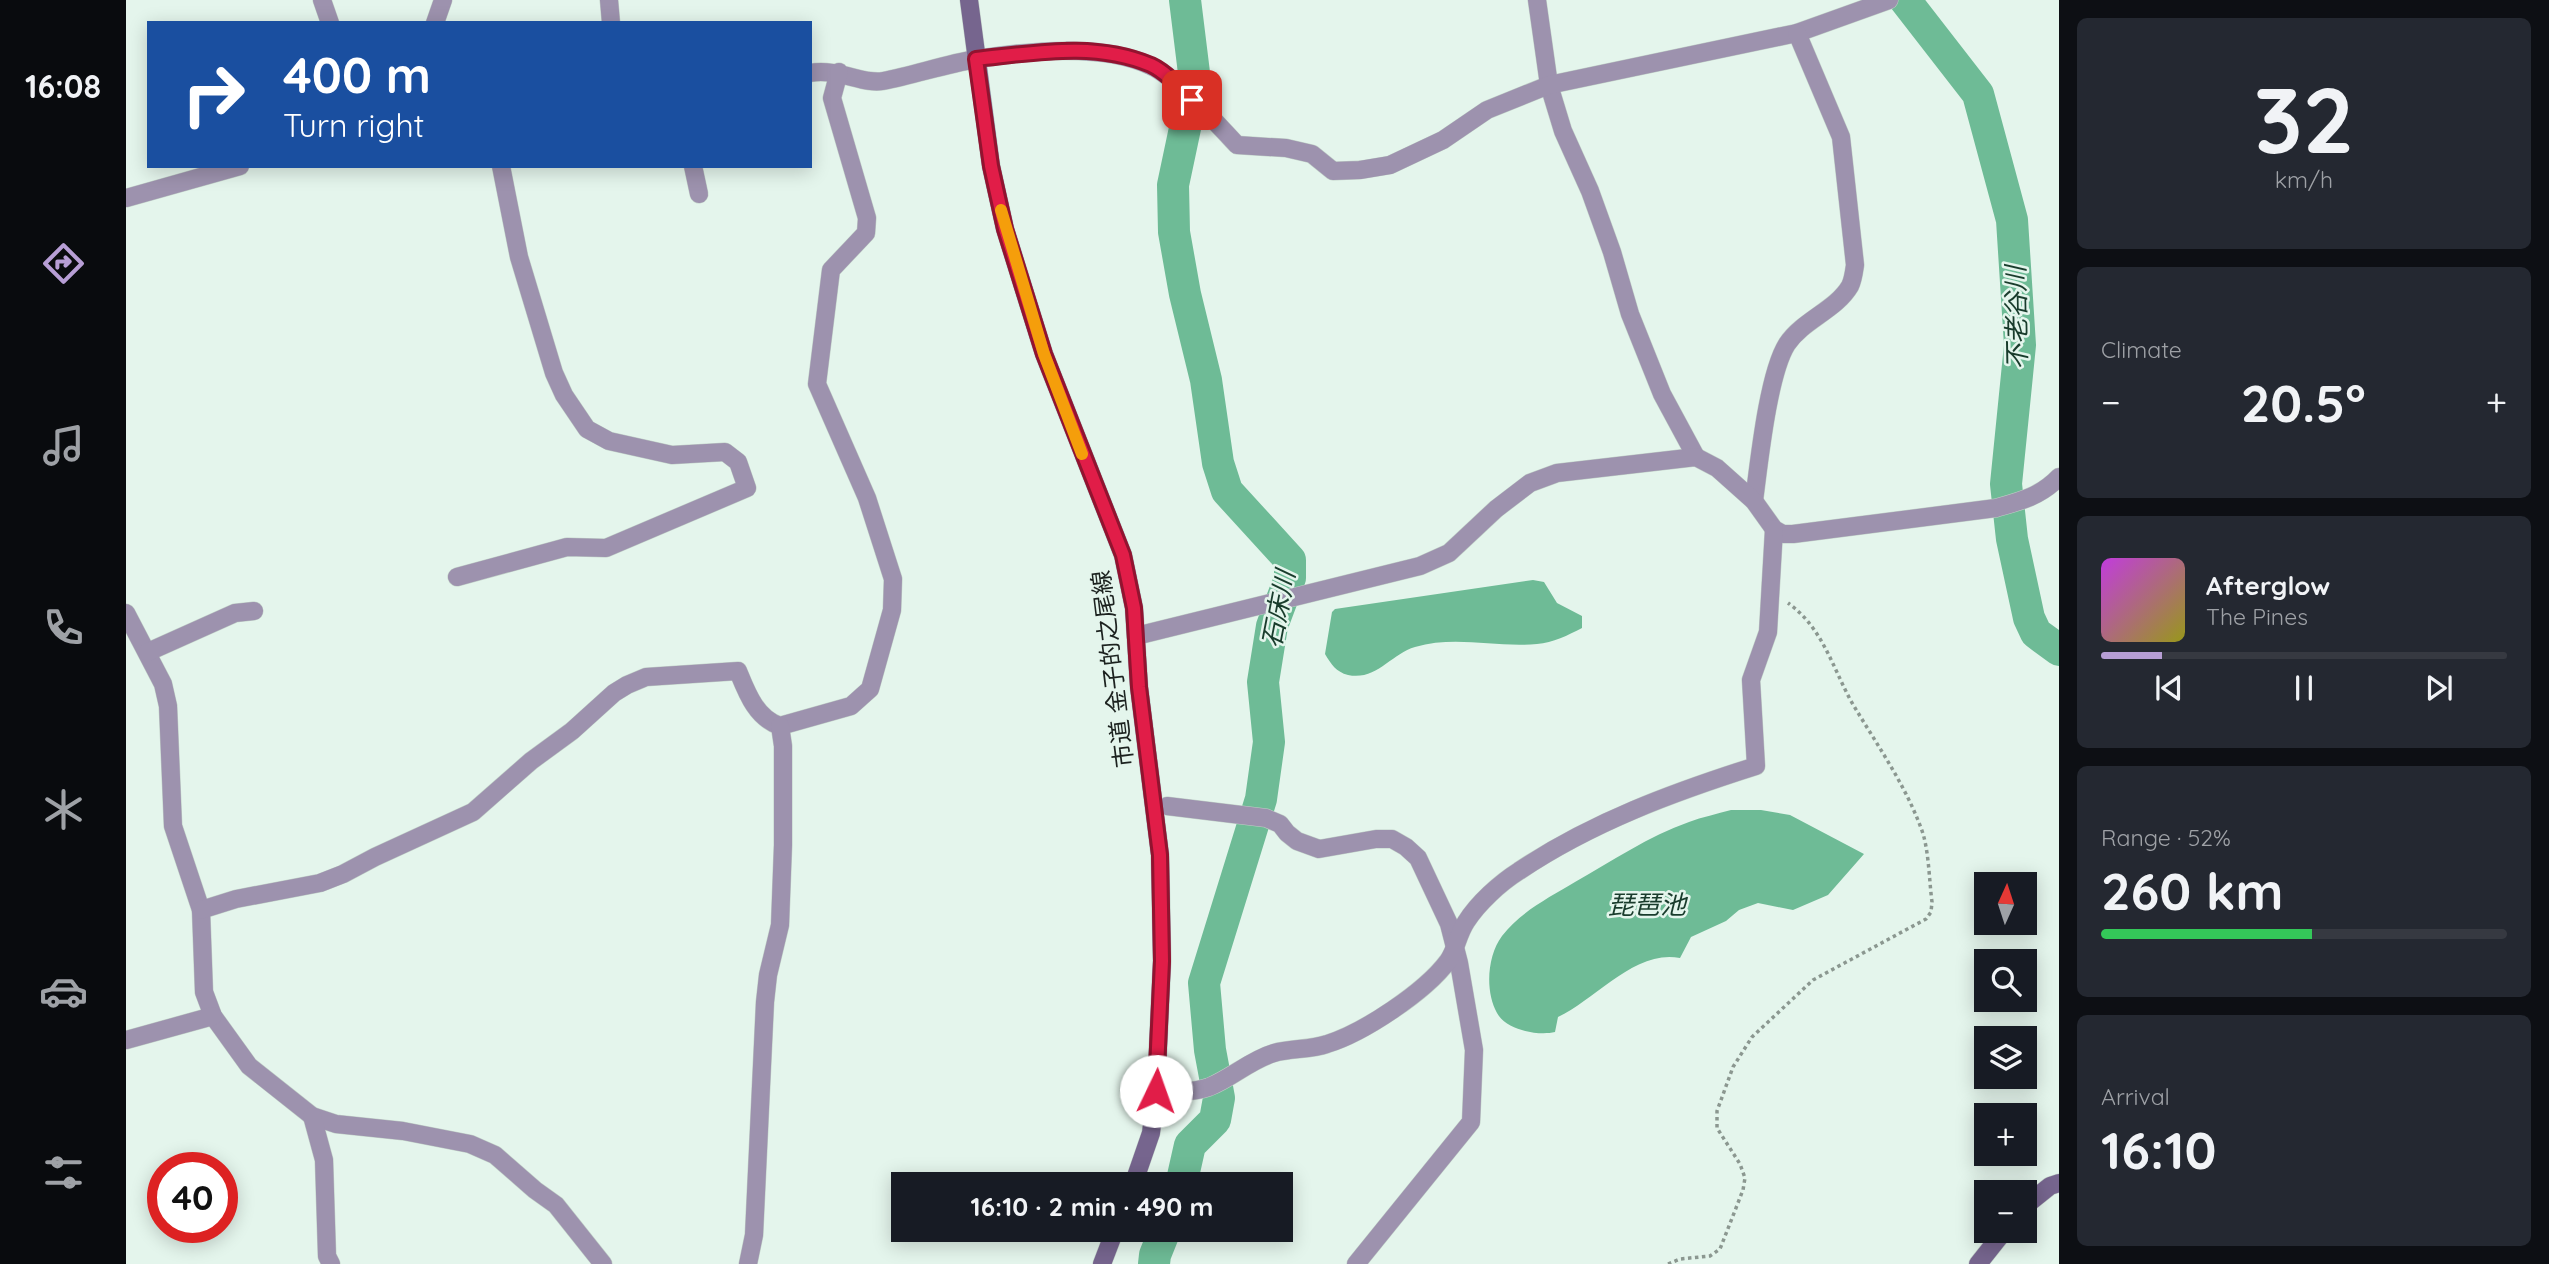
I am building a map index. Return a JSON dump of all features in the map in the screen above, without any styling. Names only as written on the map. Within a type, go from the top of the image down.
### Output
[{"type":"street","points":[[322,0],[329,21]]},
{"type":"street","points":[[436,21],[443,0]]},
{"type":"street","points":[[609,0],[611,21]]},
{"type":"street","name":"市道 金子的之尾線","points":[[969,0],[991,166],[1005,229],[1044,354],[1123,555],[1134,608],[1139,687],[1160,855],[1162,961],[1156,1091],[1151,1132],[1137,1172]]},
{"type":"street","points":[[1538,0],[1549,85],[1563,131],[1590,191],[1630,314],[1662,394],[1696,457],[1717,468],[1754,501],[1774,529],[1783,534],[1793,534],[1996,508],[2027,499],[2048,489],[2059,477]]},
{"type":"street","points":[[812,73],[825,70],[879,82],[976,59],[1069,50],[1103,52],[1152,66],[1181,89],[1237,145],[1286,148],[1311,154],[1333,171],[1360,170],[1390,165],[1443,140],[1487,110],[1549,85],[1797,33],[1889,0]]},
{"type":"street","points":[[1754,501],[1776,369],[1787,345],[1796,335],[1842,296],[1851,284],[1855,265],[1841,137],[1797,33]]},
{"type":"street","points":[[201,910],[236,899],[320,883],[473,812],[614,693],[646,677],[738,671],[751,701],[771,723],[780,726],[851,706],[870,689],[892,610],[893,579],[867,498],[817,384],[831,270],[866,233],[867,218],[832,98],[839,72]]},
{"type":"street","points":[[126,198],[233,168]]},
{"type":"street","points":[[457,577],[567,547],[606,548],[747,488],[738,462],[725,452],[672,455],[609,441],[587,429],[564,395],[554,373],[519,257],[500,168]]},
{"type":"street","points":[[692,168],[699,194]]},
{"type":"street","points":[[1136,636],[1420,566],[1449,553],[1496,509],[1530,484],[1557,473],[1696,457]]},
{"type":"street","points":[[1156,1091],[1184,1092],[1208,1087],[1246,1065],[1274,1053],[1324,1046],[1342,1039],[1388,1013],[1422,987],[1449,960],[1465,923],[1484,901],[1517,871],[1603,823],[1680,790],[1756,765],[1751,680],[1768,632],[1774,529]]},
{"type":"street","points":[[148,652],[235,613],[254,611]]},
{"type":"street","points":[[126,613],[163,684],[168,706],[173,826],[201,910],[201,979],[214,1017],[249,1066],[312,1116],[336,1124],[403,1131],[470,1144],[495,1155],[556,1205],[603,1264]]},
{"type":"street","points":[[748,1264],[754,1235],[765,1002],[768,975],[780,925],[783,746],[780,726]]},
{"type":"street","points":[[1167,806],[1266,818],[1280,824],[1297,841],[1320,849],[1376,839],[1392,839],[1418,858],[1448,924],[1455,946],[1474,1050],[1471,1122],[1356,1264]]},
{"type":"street","points":[[126,1040],[214,1017]]},
{"type":"street","points":[[312,1116],[324,1160],[327,1256],[331,1264]]},
{"type":"street","points":[[2037,1196],[2050,1186],[2059,1183]]},
{"type":"street","points":[[1102,1264],[1110,1242]]},
{"type":"street","points":[[1978,1264],[1995,1243]]},
{"type":"path","points":[[1668,1264],[1680,1259],[1710,1256],[1720,1249],[1743,1190],[1745,1178],[1740,1164],[1717,1128],[1717,1111],[1733,1067],[1752,1037],[1813,981],[1926,919],[1931,912],[1922,830],[1896,775],[1850,698],[1824,643],[1797,610],[1771,592]]},
{"type":"water","points":[[1533,580],[1544,582],[1557,603],[1582,616],[1582,628],[1555,640],[1537,644],[1446,642],[1415,647],[1375,671],[1358,676],[1340,672],[1325,654],[1332,612],[1335,609]]},
{"type":"water","name":"琵琶池","points":[[1731,810],[1761,810],[1790,815],[1864,854],[1828,895],[1793,910],[1758,903],[1739,910],[1726,921],[1691,937],[1680,958],[1663,957],[1631,968],[1558,1017],[1555,1032],[1523,1030],[1501,1019],[1493,1004],[1489,974],[1497,944],[1509,927],[1546,899],[1645,842],[1689,822]]},
{"type":"waterway","name":"石床川","points":[[1184,1172],[1190,1145],[1215,1120],[1219,1098],[1210,1050],[1204,983],[1261,799],[1269,742],[1263,682],[1272,626],[1290,578],[1290,560],[1227,491],[1218,463],[1206,380],[1185,294],[1174,232],[1173,185],[1195,81],[1185,0]]},
{"type":"waterway","name":"不老谷川","points":[[1905,0],[1978,94],[2012,220],[2020,345],[2006,484],[2012,539],[2029,618],[2036,633],[2059,650]]},
{"type":"waterway","name":"石床川","points":[[1154,1264],[1160,1242]]},
{"type":"slow traffic","points":[[1001,210],[1044,354],[1082,454]]},
{"type":"route","points":[[1156,1091],[1162,961],[1160,855],[1139,687],[1134,608],[1123,555],[1044,354],[1005,229],[991,166],[976,59],[1069,50],[1103,52],[1152,66],[1192,100]]}]
